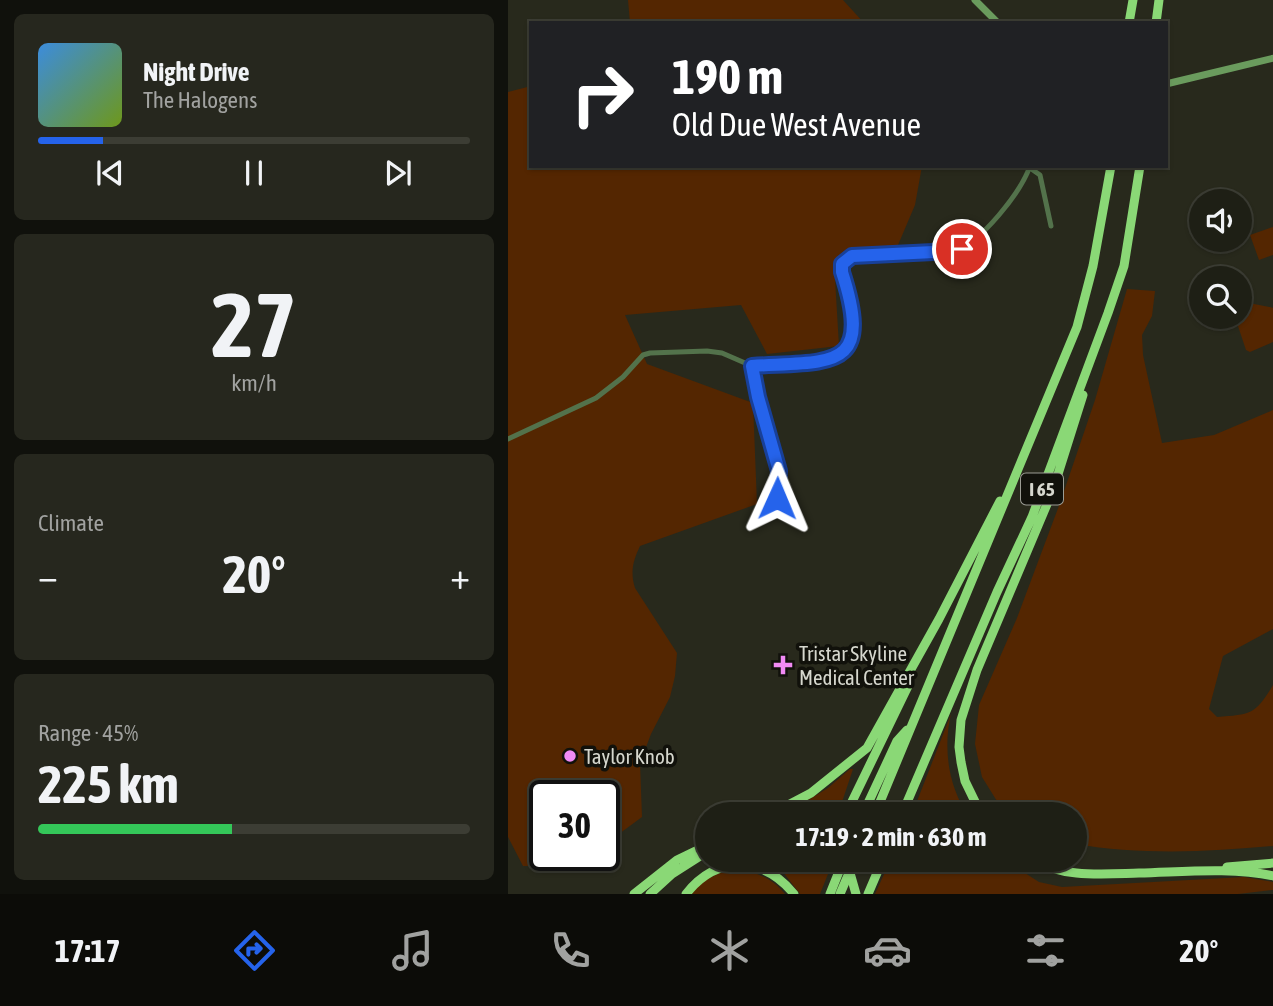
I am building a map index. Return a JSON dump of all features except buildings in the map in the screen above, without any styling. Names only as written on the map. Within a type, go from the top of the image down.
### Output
[{"type":"highway","points":[[1129,21],[1133,0]]},
{"type":"highway","points":[[1156,21],[1159,0]]},
{"type":"highway","name":"I 65","points":[[880,802],[1077,327],[1093,266],[1111,168]]},
{"type":"highway","name":"I 65","points":[[907,802],[1032,517],[1108,313],[1124,266],[1140,168]]},
{"type":"highway","points":[[975,802],[965,781],[961,762],[961,720],[977,670],[1053,490],[1108,313]]},
{"type":"highway","points":[[794,802],[811,793],[867,748],[939,619],[1031,443]]},
{"type":"highway","points":[[851,802],[891,726],[939,619]]},
{"type":"highway","points":[[869,802],[897,741],[913,723]]},
{"type":"highway","points":[[634,894],[677,860],[695,851]]},
{"type":"highway","points":[[1194,872],[1273,858]]},
{"type":"highway","points":[[650,894],[672,874],[695,859]]},
{"type":"highway","points":[[1242,865],[1273,863]]},
{"type":"highway","points":[[686,894],[709,874],[730,865],[761,868],[780,880],[794,894]]},
{"type":"highway","points":[[830,894],[839,872]]},
{"type":"highway","points":[[849,872],[856,894]]},
{"type":"highway","points":[[840,894],[849,872]]},
{"type":"highway","points":[[868,894],[877,872]]},
{"type":"highway","points":[[1066,872],[1261,873],[1273,876]]},
{"type":"main road","points":[[975,0],[996,21]]},
{"type":"main road","points":[[1168,84],[1273,58]]},
{"type":"street","points":[[508,439],[596,398],[623,377],[643,355],[650,353],[707,351],[722,353],[752,366],[833,359],[842,354],[854,328],[854,314],[842,272],[842,264],[846,260],[859,255],[962,249],[977,238],[1019,189],[1030,168]]},
{"type":"street","points":[[1031,168],[1040,175],[1051,226]]},
{"type":"street","points":[[752,366],[779,471],[777,498]]},
{"type":"shaded area","points":[[628,0],[843,0],[862,21],[630,21]]},
{"type":"shaded area","points":[[529,87],[529,168],[922,168],[915,205],[898,245],[834,262],[839,346],[767,354],[741,305],[625,315],[647,364],[753,403],[757,504],[640,546],[633,567],[635,588],[677,653],[670,697],[640,763],[642,817],[620,833],[620,780],[529,780],[529,866],[523,866],[508,837],[508,92]]},
{"type":"shaded area","points":[[1273,227],[1273,255],[1259,260],[1252,234]]},
{"type":"shaded area","points":[[1127,289],[1155,291],[1152,316],[1142,335],[1143,355],[1162,443],[1214,435],[1273,410],[1273,629],[1223,656],[1209,709],[1217,717],[1251,711],[1273,685],[1273,846],[1174,851],[1124,850],[1087,845],[1087,802],[998,802],[982,777],[975,744],[979,705],[1017,618],[1095,400]]},
{"type":"shaded area","points":[[1252,304],[1274,308],[1273,342],[1250,352],[1246,350],[1239,329],[1252,329]]},
{"type":"shaded area","points":[[951,714],[947,739],[949,766],[960,802],[917,802]]},
{"type":"shaded area","points":[[853,769],[842,802],[805,802]]},
{"type":"shaded area","points":[[725,872],[753,872],[765,877],[785,894],[690,894],[712,877]]},
{"type":"shaded area","points":[[783,872],[829,872],[820,894],[800,894]]},
{"type":"shaded area","points":[[885,872],[1023,872],[1039,882],[1062,887],[1244,877],[1273,882],[1273,890],[1238,894],[875,894]]},
{"type":"place","name":"Tristar Skyline Medical Center","points":[[783,665]]},
{"type":"place","name":"Taylor Knob","points":[[570,756]]},
{"type":"route","points":[[777,498],[779,471],[752,366],[813,362],[833,359],[842,354],[854,328],[854,314],[842,272],[842,264],[852,256],[962,249]]}]
